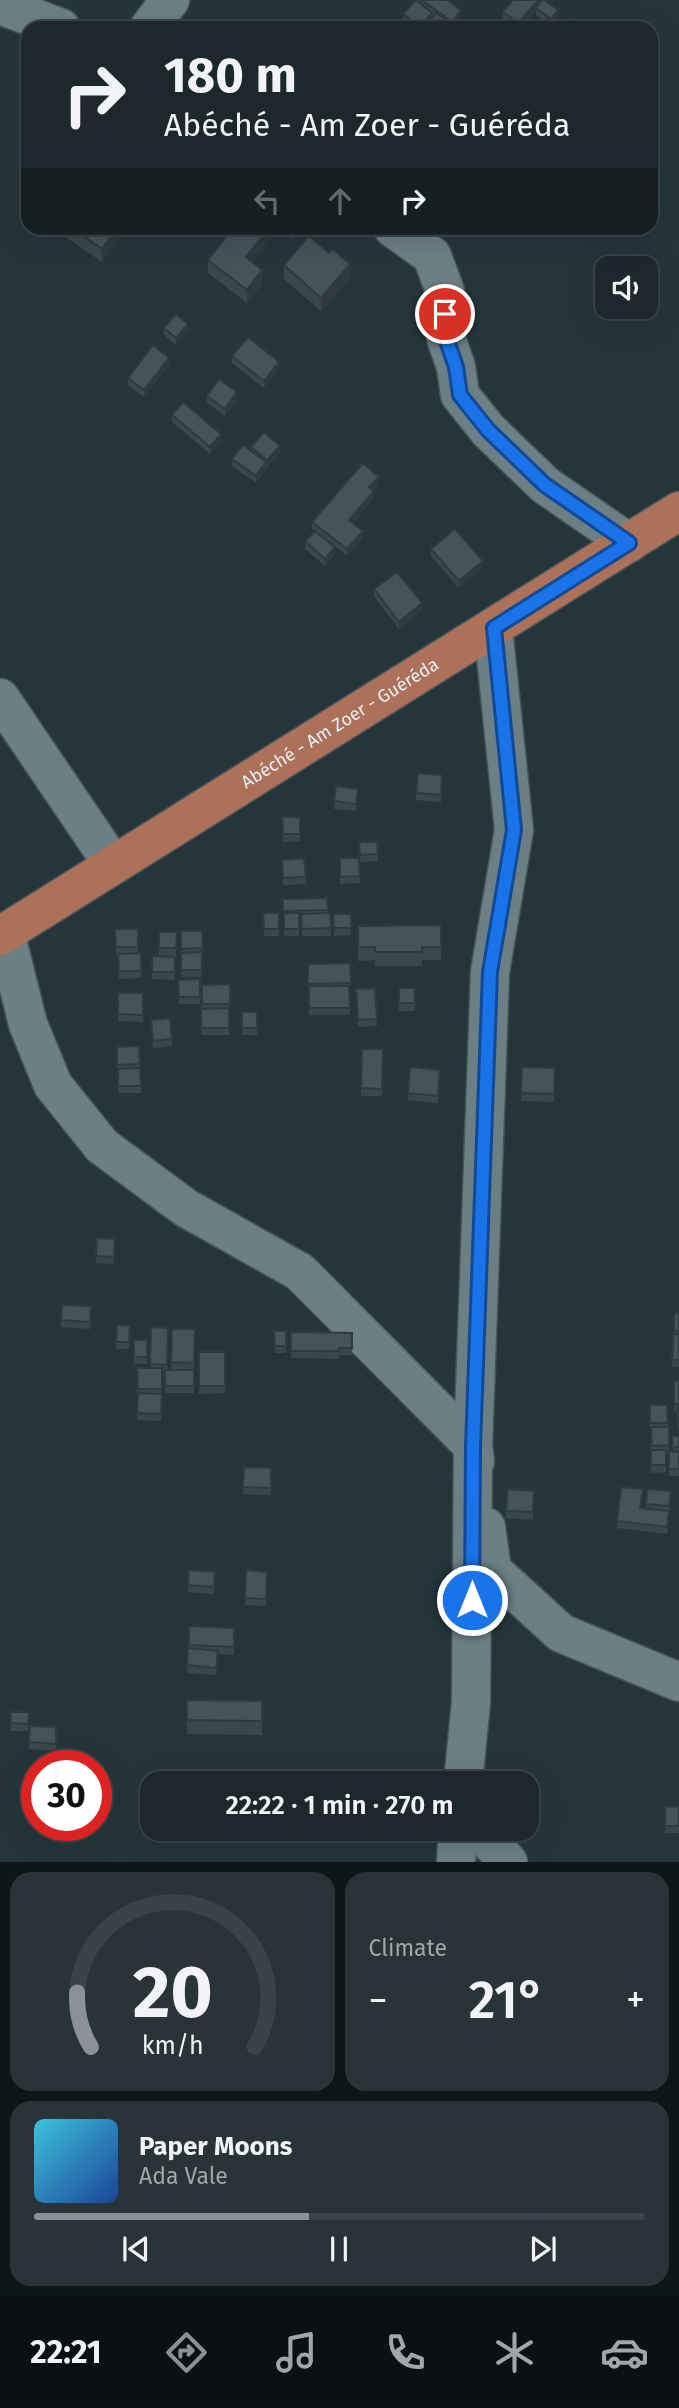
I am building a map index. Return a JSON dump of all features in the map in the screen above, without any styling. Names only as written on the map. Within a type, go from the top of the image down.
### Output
[{"type":"main road","name":"Abéché - Am Zoer - Guéréda","points":[[3,934],[112,863],[679,511]]},
{"type":"street","points":[[154,21],[170,0]]},
{"type":"street","points":[[0,5],[42,21]]},
{"type":"street","points":[[403,235],[432,256],[445,291],[446,338],[456,367],[460,395],[488,430],[545,485],[629,543]]},
{"type":"street","points":[[464,1771],[471,1702],[473,1447],[490,972],[514,830],[494,628]]},
{"type":"street","points":[[0,698],[18,750],[112,863]]},
{"type":"street","points":[[3,934],[28,1024],[53,1084],[102,1146],[186,1208],[300,1272],[473,1447],[492,1570],[561,1633],[679,1682]]},
{"type":"street","points":[[456,1862],[457,1841]]},
{"type":"street","points":[[489,1841],[508,1862]]},
{"type":"building","points":[[416,0],[432,13],[425,21],[412,21],[403,14]]},
{"type":"building","points":[[421,0],[447,0],[461,10],[452,21]]},
{"type":"building","points":[[513,0],[538,0],[520,21],[515,21],[503,12]]},
{"type":"building","points":[[542,0],[558,10],[551,19],[536,8]]},
{"type":"building","points":[[436,13],[447,21],[430,21]]},
{"type":"building","points":[[82,235],[112,235],[102,249]]},
{"type":"building","points":[[228,235],[263,235],[246,257],[262,270],[247,290],[208,260]]},
{"type":"building","points":[[309,236],[329,253],[332,249],[350,264],[321,298],[284,265]]},
{"type":"building","points":[[176,314],[188,324],[176,338],[164,328]]},
{"type":"building","points":[[248,337],[279,362],[264,381],[232,356]]},
{"type":"building","points":[[153,345],[169,358],[144,390],[128,378]]},
{"type":"building","points":[[219,379],[237,392],[225,409],[207,396]]},
{"type":"building","points":[[183,402],[221,434],[210,447],[172,415]]},
{"type":"building","points":[[264,432],[280,446],[267,460],[251,447]]},
{"type":"building","points":[[243,445],[266,462],[256,476],[232,459]]},
{"type":"building","points":[[363,463],[379,477],[369,487],[374,491],[349,520],[363,531],[347,549],[312,522]]},
{"type":"building","points":[[455,529],[483,561],[459,581],[431,549]]},
{"type":"building","points":[[315,531],[335,547],[325,559],[305,541]]},
{"type":"building","points":[[397,572],[422,603],[399,622],[374,589]]},
{"type":"building","points":[[418,773],[442,775],[441,795],[416,793]]},
{"type":"building","points":[[336,786],[358,789],[356,804],[334,801]]},
{"type":"building","points":[[282,817],[300,817],[300,834],[283,834]]},
{"type":"building","points":[[359,842],[377,842],[378,854],[360,855]]},
{"type":"building","points":[[304,858],[306,877],[283,878],[282,860]]},
{"type":"building","points":[[340,858],[359,858],[360,876],[340,877]]},
{"type":"building","points":[[327,898],[328,910],[283,911],[283,899]]},
{"type":"building","points":[[263,913],[279,913],[279,929],[264,929]]},
{"type":"building","points":[[284,913],[299,913],[299,929],[284,929]]},
{"type":"building","points":[[330,913],[331,928],[302,929],[301,914]]},
{"type":"building","points":[[333,914],[351,914],[351,928],[334,928]]},
{"type":"building","points":[[441,925],[441,947],[422,947],[422,952],[375,952],[375,947],[358,947],[358,926]]},
{"type":"building","points":[[115,929],[138,929],[138,947],[116,947]]},
{"type":"building","points":[[181,931],[202,931],[203,948],[181,949]]},
{"type":"building","points":[[159,932],[177,932],[176,948],[159,948]]},
{"type":"building","points":[[202,952],[202,970],[181,970],[181,953]]},
{"type":"building","points":[[141,953],[141,971],[119,971],[118,954]]},
{"type":"building","points":[[152,956],[175,957],[175,972],[152,972]]},
{"type":"building","points":[[350,963],[351,983],[308,984],[308,964]]},
{"type":"building","points":[[200,979],[200,997],[179,997],[178,980]]},
{"type":"building","points":[[230,984],[230,1004],[202,1004],[202,985]]},
{"type":"building","points":[[309,986],[349,986],[350,1008],[309,1008]]},
{"type":"building","points":[[375,988],[377,1019],[358,1020],[356,989]]},
{"type":"building","points":[[399,988],[415,988],[415,1003],[399,1003]]},
{"type":"building","points":[[118,993],[143,993],[143,1015],[118,1014]]},
{"type":"building","points":[[229,1008],[229,1028],[201,1028],[201,1009]]},
{"type":"building","points":[[242,1012],[257,1012],[257,1028],[242,1028]]},
{"type":"building","points":[[170,1018],[172,1039],[153,1041],[151,1020]]},
{"type":"building","points":[[139,1046],[140,1064],[117,1065],[117,1047]]},
{"type":"building","points":[[362,1049],[383,1049],[382,1089],[361,1088]]},
{"type":"building","points":[[410,1067],[440,1070],[438,1096],[408,1093]]},
{"type":"building","points":[[522,1067],[555,1068],[554,1094],[521,1093]]},
{"type":"building","points":[[140,1068],[141,1086],[118,1086],[118,1069]]},
{"type":"building","points":[[97,1238],[115,1239],[114,1257],[96,1256]]},
{"type":"building","points":[[62,1305],[91,1306],[90,1322],[61,1320]]},
{"type":"building","points":[[674,1313],[679,1313],[679,1331],[674,1331]]},
{"type":"building","points":[[117,1325],[130,1326],[129,1342],[116,1342]]},
{"type":"building","points":[[151,1327],[168,1328],[167,1365],[150,1364]]},
{"type":"building","points":[[172,1329],[195,1329],[194,1363],[171,1362]]},
{"type":"building","points":[[274,1331],[286,1331],[286,1346],[275,1346]]},
{"type":"building","points":[[291,1332],[352,1333],[352,1348],[339,1348],[339,1351],[291,1351]]},
{"type":"building","points":[[673,1334],[679,1334],[679,1360],[672,1360]]},
{"type":"building","points":[[134,1340],[147,1340],[147,1357],[134,1357]]},
{"type":"building","points":[[199,1352],[225,1352],[225,1386],[199,1386]]},
{"type":"building","points":[[137,1368],[162,1368],[162,1389],[138,1389]]},
{"type":"building","points":[[165,1370],[194,1370],[194,1386],[165,1386]]},
{"type":"building","points":[[674,1380],[679,1381],[679,1404],[674,1404]]},
{"type":"building","points":[[138,1393],[162,1394],[161,1414],[137,1413]]},
{"type":"building","points":[[650,1405],[667,1405],[668,1423],[650,1423]]},
{"type":"building","points":[[651,1427],[669,1427],[669,1445],[652,1446]]},
{"type":"building","points":[[672,1436],[679,1436],[679,1447],[673,1447]]},
{"type":"building","points":[[651,1450],[666,1450],[666,1465],[651,1465]]},
{"type":"building","points":[[669,1451],[679,1452],[679,1469],[669,1469]]},
{"type":"building","points":[[244,1467],[271,1468],[271,1488],[243,1487]]},
{"type":"building","points":[[621,1487],[643,1489],[640,1508],[669,1511],[667,1527],[617,1521]]},
{"type":"building","points":[[508,1489],[534,1491],[533,1512],[506,1511]]},
{"type":"building","points":[[647,1489],[671,1491],[669,1506],[646,1504]]},
{"type":"building","points":[[189,1570],[215,1572],[214,1587],[188,1585]]},
{"type":"building","points":[[246,1570],[267,1572],[266,1599],[245,1598]]},
{"type":"building","points":[[189,1626],[234,1628],[234,1647],[189,1645]]},
{"type":"building","points":[[188,1648],[218,1651],[216,1668],[187,1665]]},
{"type":"building","points":[[187,1700],[262,1701],[262,1721],[187,1720]]},
{"type":"building","points":[[10,1712],[29,1712],[28,1724],[11,1723]]},
{"type":"building","points":[[30,1726],[56,1727],[56,1744],[29,1742]]},
{"type":"building","points":[[679,1806],[679,1826],[665,1826],[665,1807]]},
{"type":"route","points":[[445,314],[446,338],[456,367],[460,395],[488,430],[545,485],[629,543],[494,628],[514,830],[490,972],[473,1447],[472,1600]]}]
